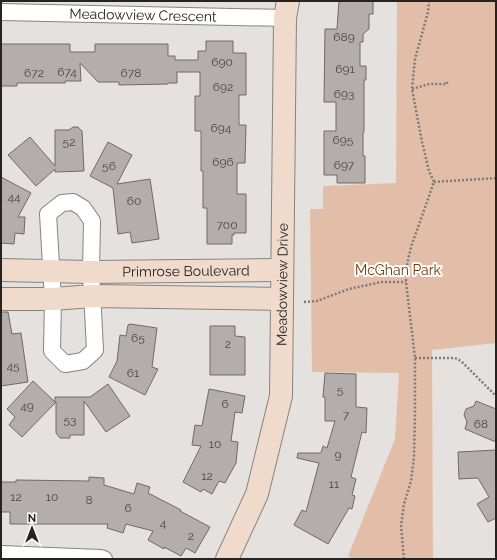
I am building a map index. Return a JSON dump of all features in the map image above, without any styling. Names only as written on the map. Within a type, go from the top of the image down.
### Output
[{"type":"street","name":"Meadowview Crescent","points":[[1,12],[286,9]]},
{"type":"street","name":"Meadowview Drive","points":[[227,559],[257,494],[281,396],[281,270],[286,9]]},
{"type":"street","points":[[73,202],[83,208],[92,221],[91,272],[95,350],[83,361],[65,364],[52,351],[53,299],[48,214],[62,203],[73,202]]},
{"type":"street","name":"Primrose Boulevard","points":[[1,270],[91,272],[281,270]]},
{"type":"street","name":"Primrose Boulevard","points":[[1,299],[53,299],[93,296],[282,299]]},
{"type":"street","points":[[1,554],[104,559]]},
{"type":"path","points":[[404,559],[401,526],[404,504],[411,481],[414,457],[415,358],[406,282],[407,265],[411,247],[434,182],[429,172],[412,89],[415,59],[428,12],[429,1]]},
{"type":"path","points":[[412,89],[429,84],[447,84],[447,82]]},
{"type":"path","points":[[434,182],[496,178]]},
{"type":"path","points":[[304,302],[317,301],[349,289],[381,282],[406,282]]},
{"type":"path","points":[[415,358],[455,358],[496,396]]},
{"type":"green space","name":"McGhan Park","points":[[397,1],[496,1],[496,343],[432,350],[433,559],[353,559],[348,556],[395,439],[399,373],[312,372],[310,209],[323,209],[323,186],[396,183]]},
{"type":"building","points":[[339,1],[373,1],[373,14],[369,14],[369,29],[363,34],[363,42],[360,42],[360,66],[366,66],[366,80],[364,80],[363,132],[365,183],[337,183],[337,175],[324,175],[324,131],[336,131],[336,102],[324,102],[325,29],[337,29]]},
{"type":"building","points":[[206,41],[233,41],[233,53],[246,53],[246,95],[239,95],[239,125],[246,125],[245,163],[237,163],[237,194],[246,194],[246,233],[234,233],[234,235],[232,235],[232,244],[207,244],[207,208],[203,208],[203,171],[201,171],[201,131],[195,131],[195,96],[200,96],[200,72],[177,72],[177,83],[119,85],[119,82],[98,82],[80,63],[81,81],[65,81],[65,83],[17,83],[17,86],[1,86],[1,44],[70,44],[70,52],[95,52],[95,44],[168,44],[168,56],[175,56],[175,60],[198,60],[198,51],[206,51]]},
{"type":"building","points":[[73,127],[78,127],[82,131],[84,171],[55,172],[55,169],[36,186],[8,155],[30,137],[55,166],[55,130],[69,130]]},
{"type":"building","points":[[108,142],[132,155],[117,184],[150,179],[159,239],[132,243],[130,232],[118,234],[113,188],[90,176]]},
{"type":"building","points":[[1,177],[31,193],[18,217],[25,217],[24,234],[15,233],[14,244],[1,243]]},
{"type":"building","points":[[1,312],[8,312],[12,334],[21,333],[28,382],[1,386]]},
{"type":"building","points":[[130,324],[157,328],[152,367],[158,369],[145,395],[109,377],[117,361],[120,335],[126,336],[128,325]]},
{"type":"building","points":[[210,326],[235,326],[235,336],[245,337],[245,375],[210,375]]},
{"type":"building","points":[[325,373],[356,374],[356,407],[367,408],[366,433],[362,432],[351,477],[356,479],[352,495],[355,496],[352,509],[349,508],[328,544],[294,525],[302,510],[306,512],[319,463],[297,458],[298,453],[321,453],[323,446],[327,448],[335,421],[325,421],[325,397],[323,397]]},
{"type":"building","points":[[33,381],[55,402],[55,397],[90,397],[108,384],[130,416],[106,432],[84,401],[84,435],[70,435],[70,438],[60,438],[56,433],[56,402],[22,437],[9,425],[15,417],[7,409]]},
{"type":"building","points":[[209,389],[245,396],[242,413],[235,412],[231,441],[238,442],[236,463],[225,483],[219,481],[212,494],[203,489],[201,492],[183,482],[201,446],[192,445],[195,425],[202,426]]},
{"type":"building","points":[[476,401],[496,409],[496,442],[465,429],[467,422],[464,415],[466,409],[474,406]]},
{"type":"building","points":[[496,450],[496,518],[488,522],[477,504],[489,497],[478,478],[459,479],[458,452]]},
{"type":"building","points":[[89,477],[104,478],[104,485],[134,494],[137,483],[150,487],[148,493],[210,527],[195,553],[186,548],[181,556],[148,540],[153,531],[126,524],[123,533],[107,528],[108,524],[10,524],[10,512],[1,512],[1,482],[16,482],[16,480],[89,481]]}]
